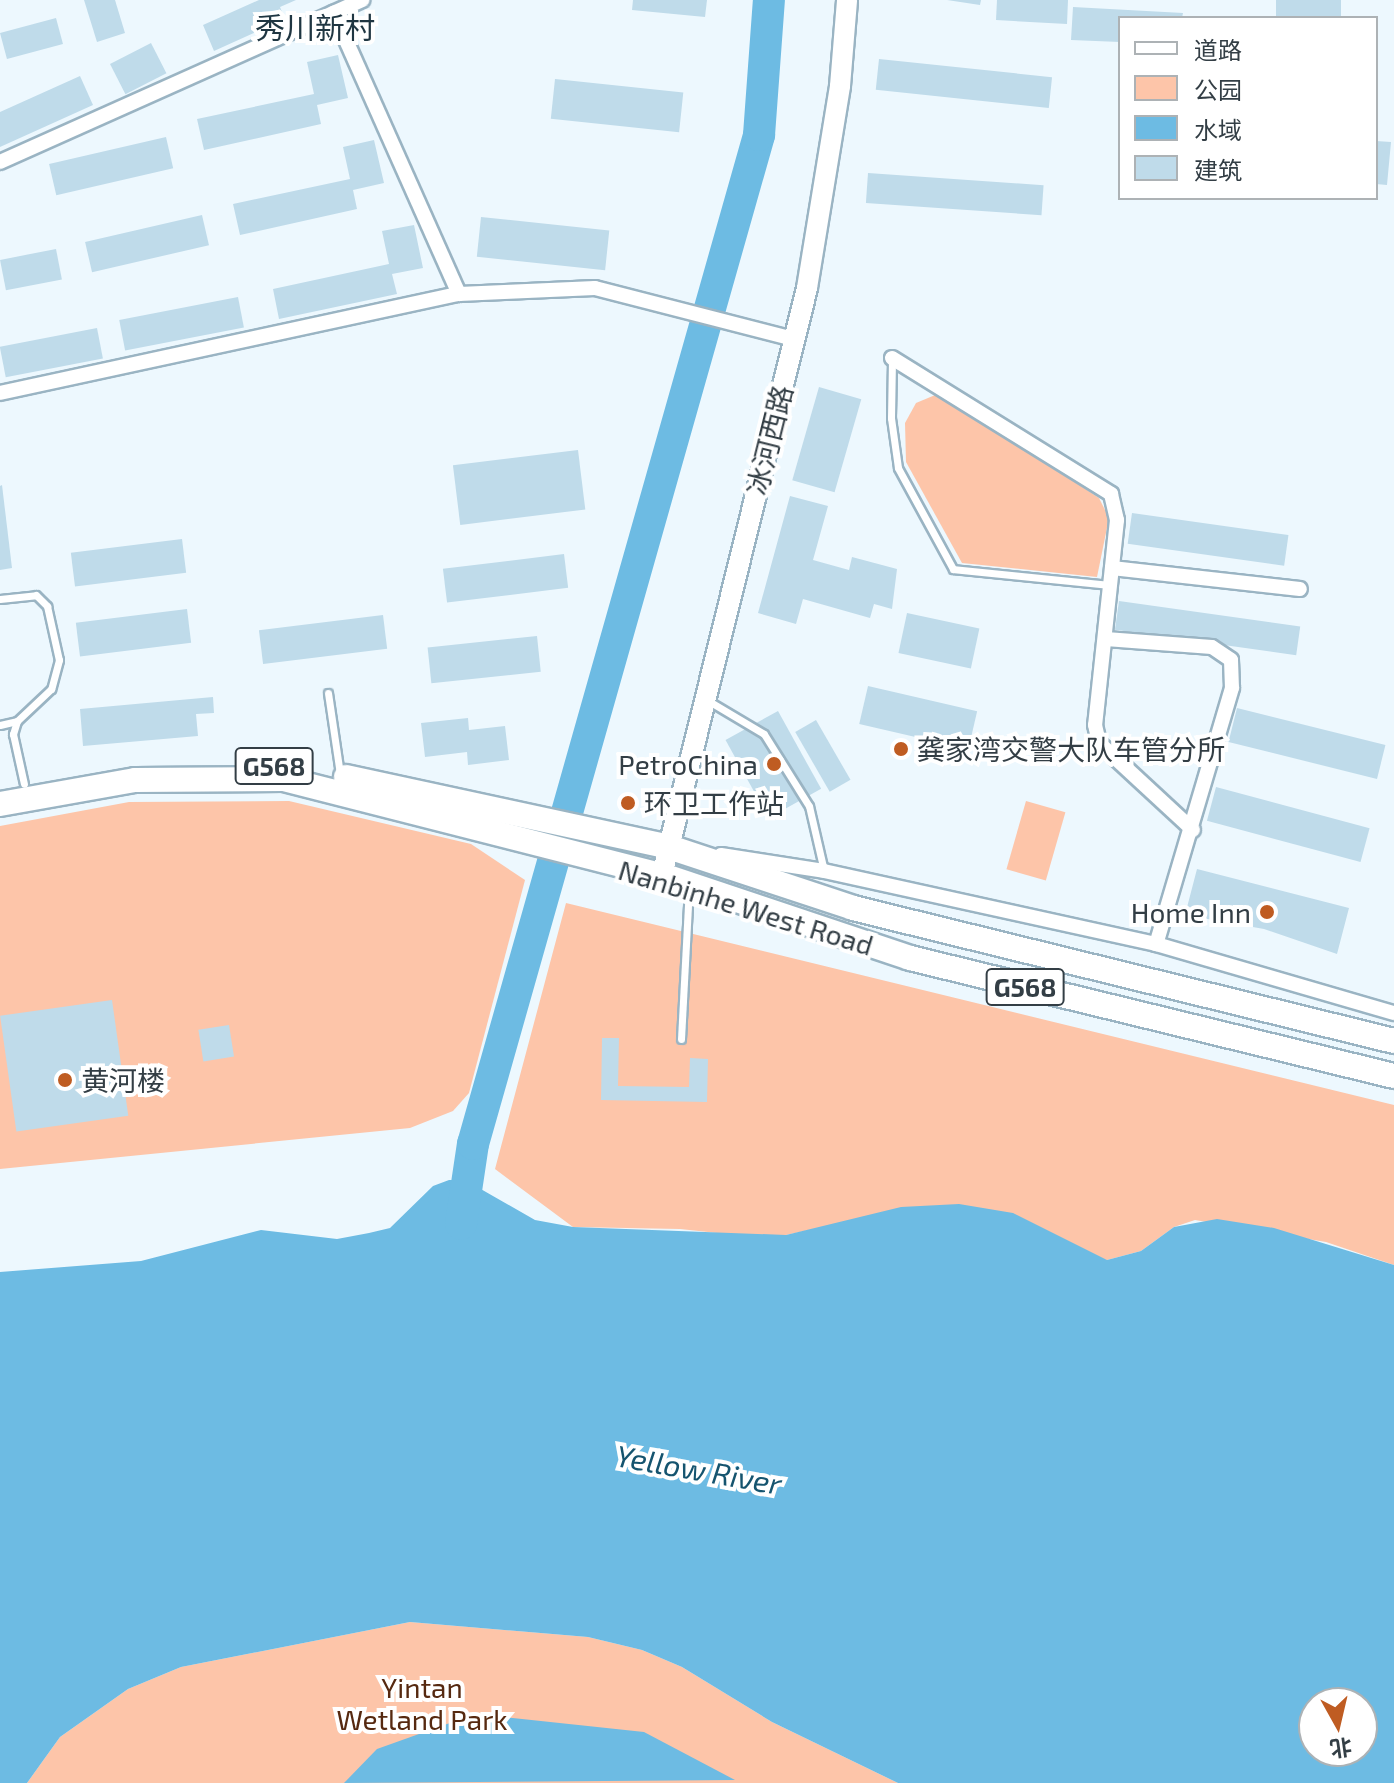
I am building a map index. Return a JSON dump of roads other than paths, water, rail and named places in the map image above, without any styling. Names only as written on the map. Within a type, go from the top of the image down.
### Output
[{"type":"highway","name":"Nanbinhe West Road","points":[[12,787],[133,766],[285,766],[340,776],[669,847],[853,908],[1394,1041]]},
{"type":"highway","name":"Nanbinhe West Road","points":[[0,804],[135,780],[284,779],[590,861],[662,875],[910,958],[1394,1076]]},
{"type":"main road","name":"冰河西路","points":[[662,875],[794,339],[840,86],[847,0]]},
{"type":"street","points":[[0,162],[362,0]]},
{"type":"street","points":[[334,13],[459,294]]},
{"type":"street","points":[[0,393],[459,294],[595,288],[674,304],[794,339]]},
{"type":"street","points":[[892,358],[1111,494],[1117,520],[1095,725],[1099,743],[1193,830]]},
{"type":"street","points":[[1112,568],[1300,589]]},
{"type":"street","points":[[1106,639],[1212,647],[1231,660],[1232,688],[1193,830],[1156,944]]},
{"type":"street","name":"Nanbinhe West Road","points":[[669,847],[824,871],[1156,944],[1394,1013]]},
{"type":"lane","points":[[892,358],[891,418],[898,468],[953,569],[1111,585]]},
{"type":"lane","points":[[0,599],[36,595],[53,616],[59,660],[51,689],[17,721],[13,734],[12,787]]},
{"type":"lane","points":[[328,693],[340,776]]},
{"type":"lane","points":[[705,699],[764,734],[809,806],[824,871]]},
{"type":"lane","points":[[0,725],[17,721]]},
{"type":"lane","points":[[681,1039],[689,885]]},
{"type":"water","name":"Yellow River","points":[[449,1180],[465,1180],[535,1220],[573,1227],[786,1235],[901,1207],[959,1204],[1013,1213],[1107,1260],[1141,1251],[1174,1227],[1217,1219],[1274,1228],[1394,1265],[1394,1783],[898,1783],[772,1722],[682,1667],[642,1650],[588,1637],[410,1622],[181,1667],[128,1689],[60,1737],[27,1783],[0,1783],[0,1272],[141,1261],[261,1230],[337,1239],[390,1228],[433,1186]]},
{"type":"water","points":[[475,1714],[644,1732],[735,1780],[344,1783],[377,1749]]},
{"type":"waterway","points":[[461,1224],[473,1144],[759,135],[769,0]]},
{"type":"place","name":"龚家湾交警大队车管分所","points":[[901,749]]},
{"type":"place","name":"PetroChina","points":[[774,764]]},
{"type":"place","name":"环卫工作站","points":[[628,803]]},
{"type":"place","name":"Home Inn","points":[[1267,912]]},
{"type":"place","name":"黄河楼","points":[[65,1080]]},
{"type":"district","name":"秀川新村","points":[[315,27]]},
{"type":"park label","name":"Yintan Wetland Park","points":[[422,1703]]}]
